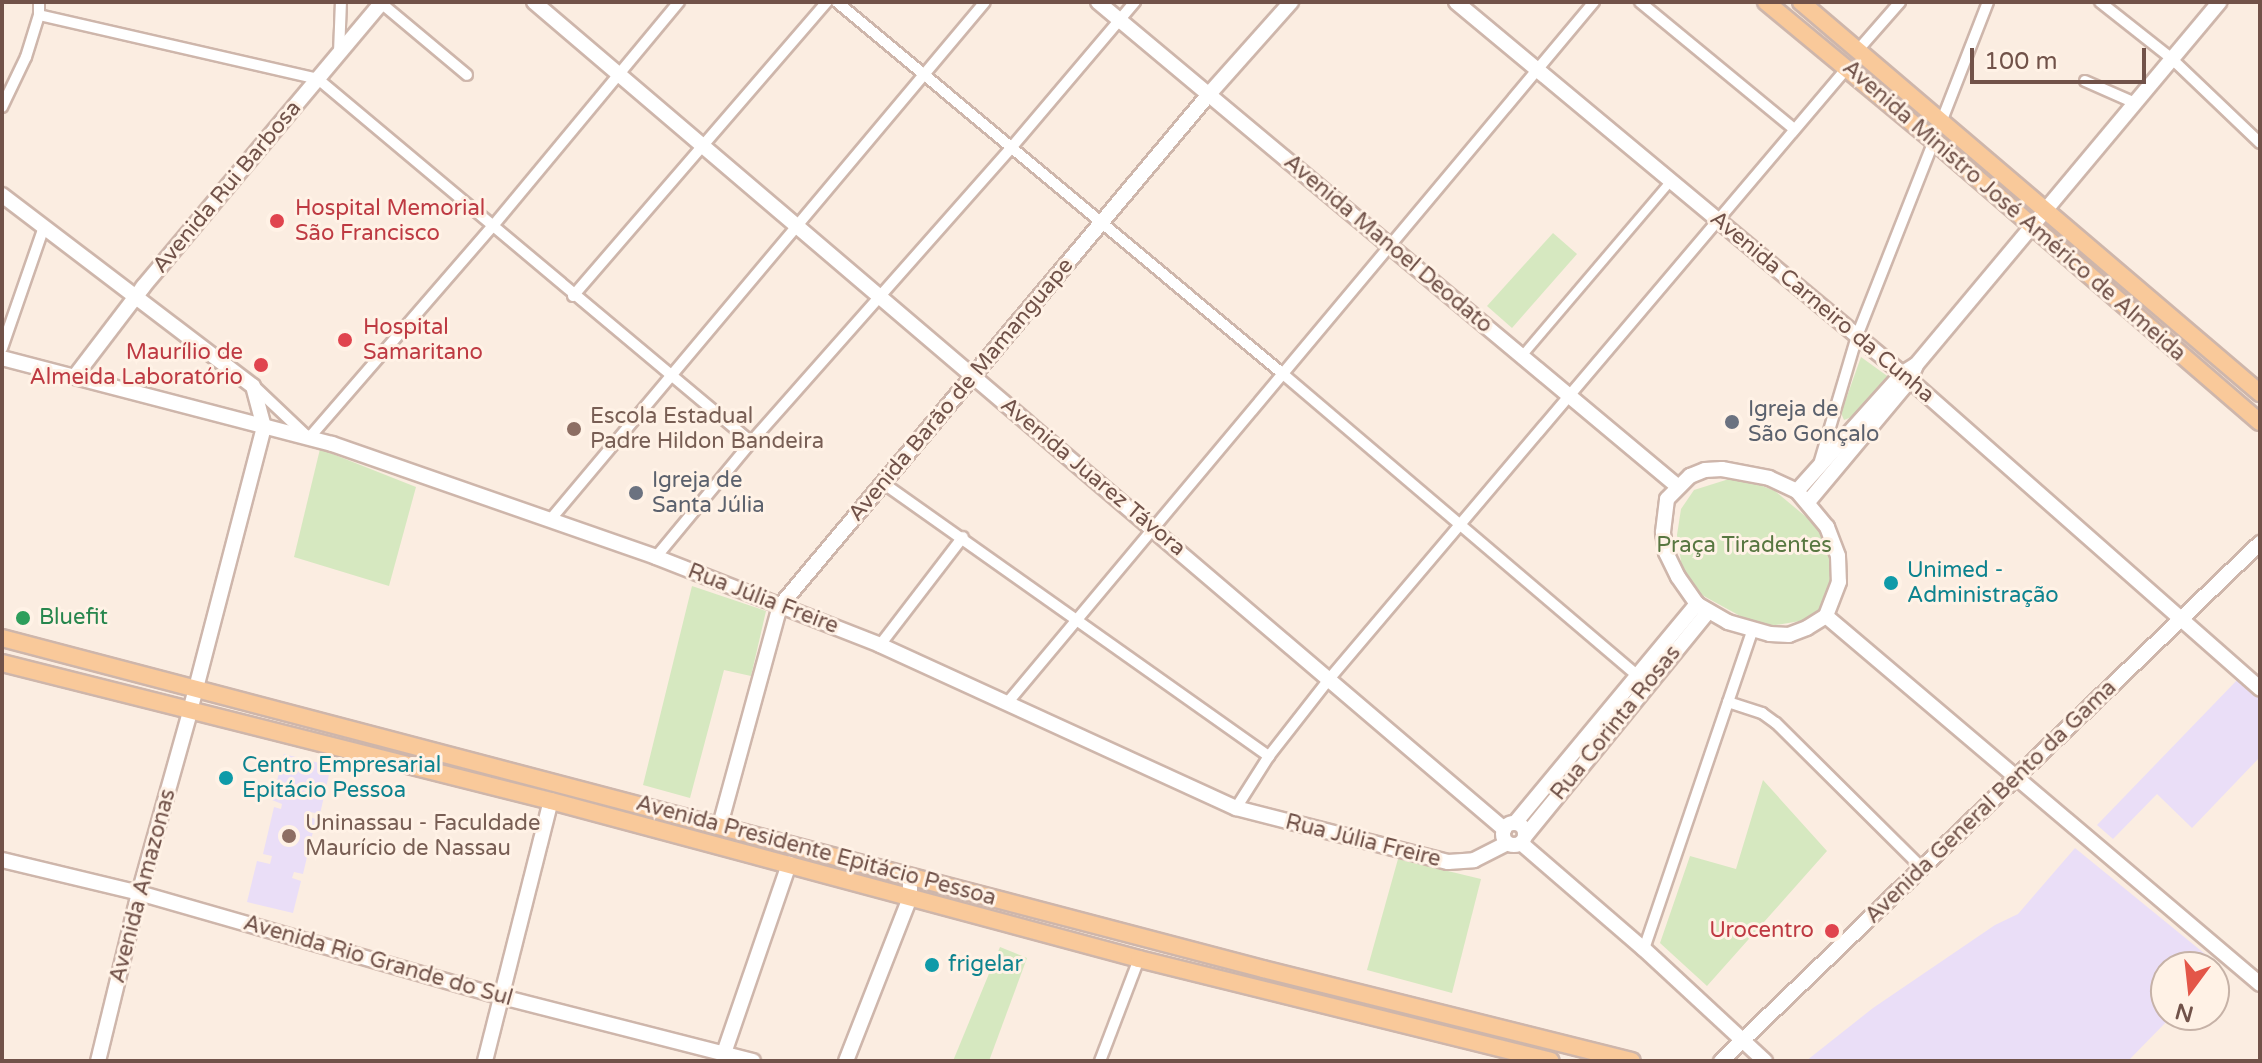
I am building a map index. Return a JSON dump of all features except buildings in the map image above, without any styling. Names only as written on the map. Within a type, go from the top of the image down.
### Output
[{"type":"main road","name":"Avenida Rui Barbosa","points":[[76,375],[136,296],[382,2]]},
{"type":"main road","name":"Avenida Juarez Távora","points":[[534,2],[1515,835],[1765,1061]]},
{"type":"main road","name":"Avenida Manoel Deodato","points":[[1098,2],[1210,93],[1567,398],[1677,486]]},
{"type":"main road","name":"Avenida Barão de Mamanguape","points":[[720,825],[780,606],[1210,93],[1291,2]]},
{"type":"main road","name":"Avenida Carneiro da Cunha","points":[[1456,2],[1857,336],[1910,373],[2260,689]]},
{"type":"main road","name":"Avenida Ministro José Américo de Almeida","points":[[1766,2],[1934,141],[2260,422]]},
{"type":"main road","name":"Avenida Ministro José Américo de Almeida","points":[[1801,2],[2048,209],[2260,393]]},
{"type":"main road","points":[[1808,502],[1910,373],[2220,2]]},
{"type":"main road","points":[[2,195],[253,386],[264,427]]},
{"type":"main road","name":"Rua Júlia Freire","points":[[2,358],[309,438],[656,557],[880,645],[1236,808],[1448,862],[1474,860],[1515,835]]},
{"type":"main road","points":[[1797,491],[1820,463],[1910,373]]},
{"type":"main road","name":"Avenida Amazonas","points":[[98,1061],[139,893],[264,427]]},
{"type":"main road","points":[[1722,469],[1769,478],[1797,491],[1808,502],[1827,527],[1838,556],[1839,582],[1826,616],[1789,635],[1752,631],[1703,608],[1666,552],[1663,512],[1677,486],[1705,470],[1722,469]]},
{"type":"main road","name":"Avenida General Bento da Gama","points":[[1721,1061],[2260,543]]},
{"type":"main road","name":"Rua Corinta Rosas","points":[[1515,835],[1641,679],[1703,608]]},
{"type":"main road","points":[[1826,616],[2260,984]]},
{"type":"main road","name":"Avenida Presidente Epitácio Pessoa","points":[[2,638],[910,877],[1632,1061]]},
{"type":"main road","name":"Avenida Presidente Epitácio Pessoa","points":[[2,663],[551,801],[1139,959],[1551,1061]]},
{"type":"main road","points":[[485,1061],[551,801]]},
{"type":"main road","name":"Avenida Rio Grande do Sul","points":[[2,860],[139,893],[502,997],[753,1061]]},
{"type":"main road","points":[[724,1053],[789,864]]},
{"type":"main road","points":[[846,1061],[910,898],[910,877]]},
{"type":"street","points":[[2,107],[26,57],[39,15],[39,2]]},
{"type":"street","points":[[339,53],[341,2]]},
{"type":"street","points":[[382,2],[467,75]]},
{"type":"street","points":[[253,386],[309,438],[492,227],[679,2]]},
{"type":"street","points":[[573,296],[827,2]]},
{"type":"street","points":[[837,2],[1283,374],[1641,679]]},
{"type":"street","points":[[550,520],[985,2]]},
{"type":"street","points":[[656,557],[751,442],[1011,148],[1135,2]]},
{"type":"street","points":[[1008,702],[1594,2]]},
{"type":"street","points":[[1640,2],[1794,129]]},
{"type":"street","points":[[1858,50],[1900,2]]},
{"type":"street","points":[[1942,120],[1988,2]]},
{"type":"street","points":[[2100,2],[2171,58],[2260,143]]},
{"type":"street","points":[[39,15],[318,79],[573,296],[751,442]]},
{"type":"street","points":[[1236,808],[1269,756],[1330,678],[1847,68]]},
{"type":"street","points":[[2085,81],[2135,103]]},
{"type":"street","points":[[1820,463],[1857,336],[1934,141]]},
{"type":"street","points":[[1521,358],[1670,182]]},
{"type":"street","points":[[2,348],[44,227]]},
{"type":"street","points":[[883,483],[1269,756]]},
{"type":"street","points":[[880,645],[963,537]]},
{"type":"street","points":[[1644,949],[1752,631]]},
{"type":"street","points":[[1728,702],[1762,713],[1776,723],[1922,868]]},
{"type":"street","points":[[1100,1061],[1139,959]]},
{"type":"shaded area","points":[[2240,677],[2260,696],[2260,757],[2192,828],[2157,794],[2113,839],[2097,825]]},
{"type":"shaded area","name":"Uninassau - Faculdade Maurício de Nassau","points":[[284,754],[331,766],[320,814],[310,812],[309,817],[316,819],[303,874],[294,872],[292,878],[301,881],[293,913],[247,902],[257,861],[270,864],[272,856],[263,854],[274,807],[281,809],[282,804],[272,800]]},
{"type":"shaded area","points":[[2075,848],[2201,951],[2150,951],[2150,1031],[2157,1031],[2128,1061],[1806,1061],[1873,1008],[1995,925],[2018,914]]},
{"type":"green space","points":[[1553,233],[1577,254],[1512,328],[1487,306]]},
{"type":"green space","points":[[1861,357],[1890,378],[1854,416],[1844,420],[1841,413]]},
{"type":"green space","points":[[320,449],[416,487],[389,586],[294,557]]},
{"type":"green space","name":"Praça Tiradentes","points":[[1729,479],[1747,480],[1775,491],[1817,526],[1830,548],[1833,579],[1821,612],[1806,620],[1770,626],[1753,623],[1700,594],[1682,568],[1677,535],[1681,509],[1694,490]]},
{"type":"green space","points":[[692,586],[766,611],[751,676],[724,670],[690,798],[643,785]]},
{"type":"green space","points":[[1763,780],[1827,851],[1707,986],[1660,943],[1690,856],[1736,869]]},
{"type":"green space","points":[[1398,859],[1481,879],[1452,993],[1367,970]]},
{"type":"green space","points":[[1000,947],[1027,958],[989,1061],[953,1061]]},
{"type":"place","name":"Hospital Memorial São Francisco","points":[[277,221]]},
{"type":"place","name":"Hospital Samaritano","points":[[345,340]]},
{"type":"place","name":"Maurílio de Almeida Laboratório","points":[[261,365]]},
{"type":"place","name":"Igreja de São Gonçalo","points":[[1732,422]]},
{"type":"place","name":"Escola Estadual Padre Hildon Bandeira","points":[[574,429]]},
{"type":"place","name":"Igreja de Santa Júlia","points":[[636,493]]},
{"type":"place","name":"Unimed - Administração","points":[[1891,583]]},
{"type":"place","name":"Bluefit","points":[[23,618]]},
{"type":"place","name":"Centro Empresarial Epitácio Pessoa","points":[[226,778]]},
{"type":"place","name":"Uninassau - Faculdade Maurício de Nassau","points":[[289,836]]},
{"type":"place","name":"Urocentro","points":[[1832,931]]},
{"type":"place","name":"frigelar","points":[[932,965]]}]
